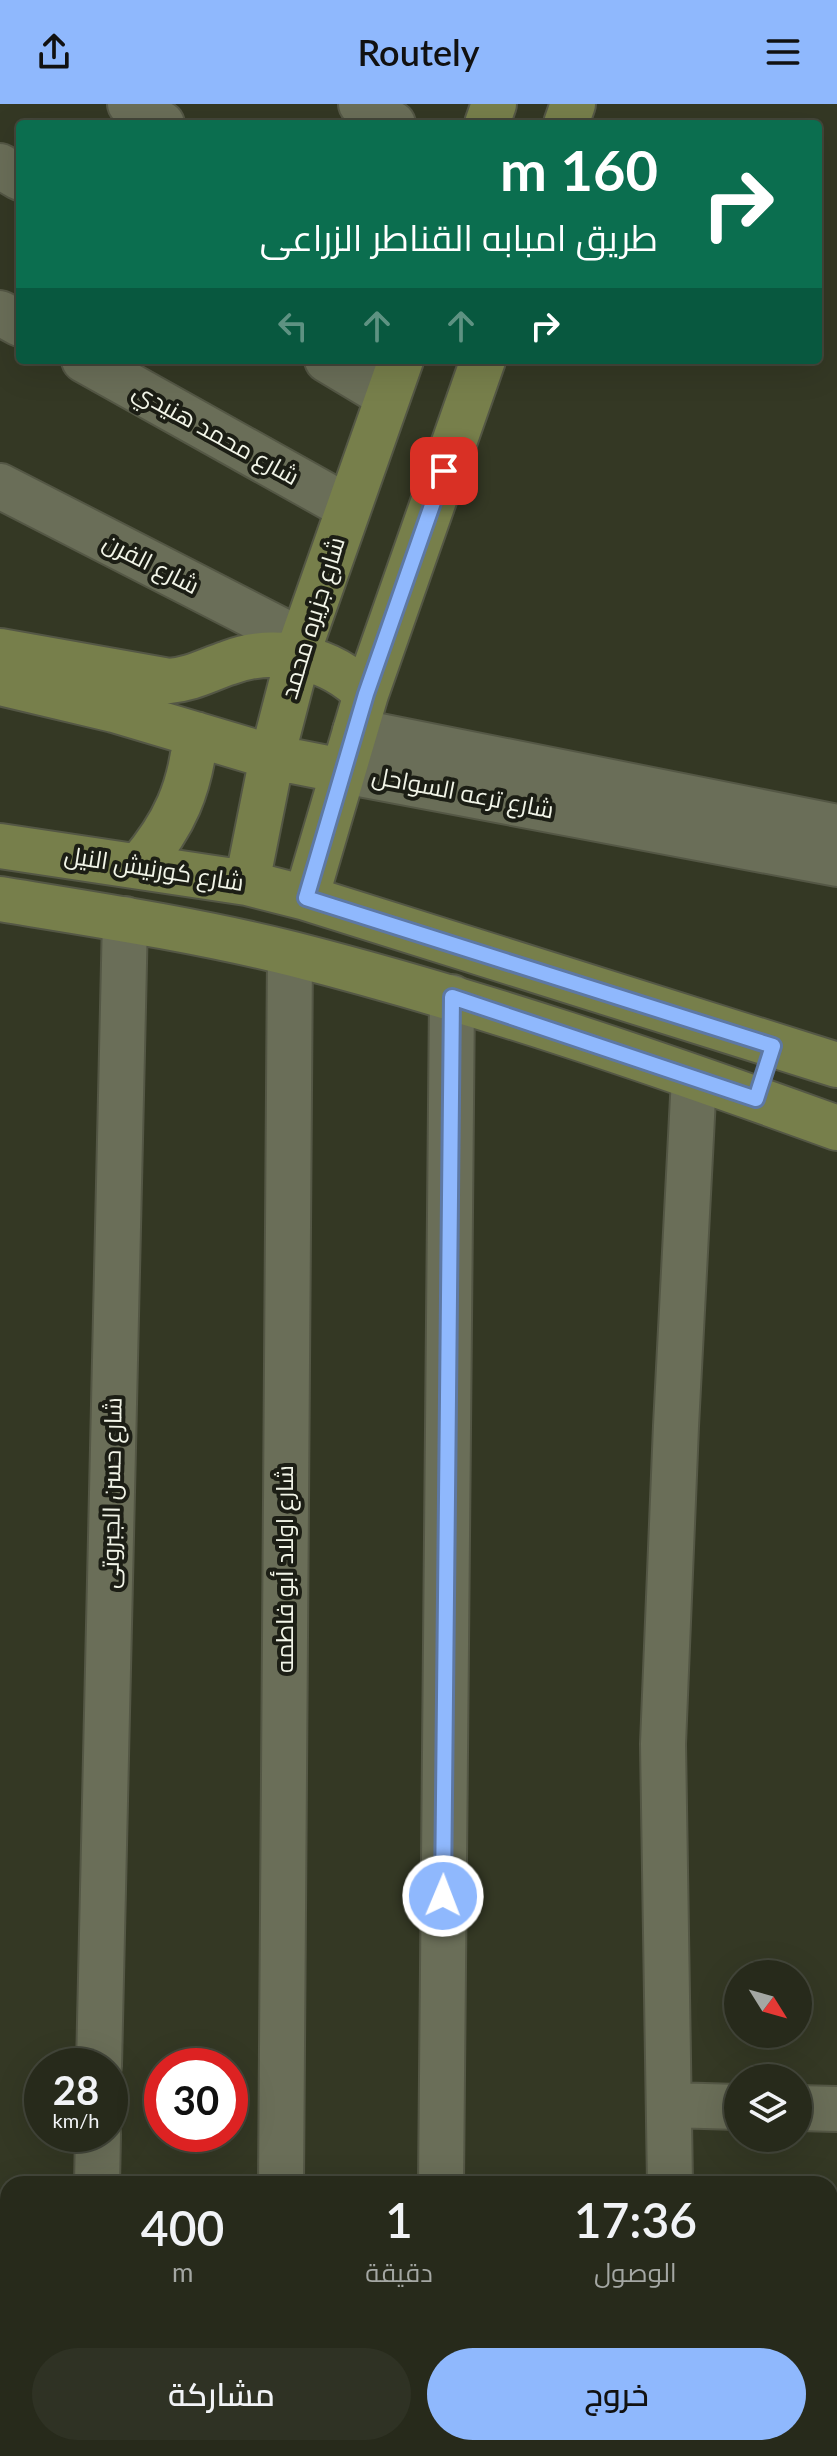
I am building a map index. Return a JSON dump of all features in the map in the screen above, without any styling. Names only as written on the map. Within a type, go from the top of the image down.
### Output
[{"type":"main road","points":[[306,898],[355,732],[482,364]]},
{"type":"main road","name":"شارع جزيره محمد","points":[[247,883],[272,757],[300,650],[394,378]]},
{"type":"main road","name":"شارع ترعه السواحل","points":[[300,650],[355,682],[355,732],[272,757],[63,696],[6,654],[169,681],[188,680],[250,656],[300,650]]},
{"type":"main road","points":[[139,866],[174,819],[185,792],[196,734]]},
{"type":"main road","name":"شارع كورنيش النيل","points":[[0,846],[247,883],[306,898],[837,1065]]},
{"type":"main road","points":[[0,899],[125,919],[290,954],[452,997],[837,1128]]},
{"type":"main road","points":[[756,1099],[773,1046]]},
{"type":"street","points":[[130,104],[156,120]]},
{"type":"street","points":[[361,104],[387,120]]},
{"type":"street","name":"شارع محمد هنيدي","points":[[91,364],[347,507]]},
{"type":"street","points":[[342,364],[394,378]]},
{"type":"street","name":"شارع الفرن","points":[[0,486],[300,650]]},
{"type":"street","name":"شارع ترعه السواحل","points":[[355,732],[837,827]]},
{"type":"street","name":"شارع ترعه السواحل","points":[[355,732],[837,864]]},
{"type":"street","name":"شارع حسن الجبروتى","points":[[99,2048],[125,919]]},
{"type":"street","name":"شارع اولاد أبو فاطمه","points":[[281,2176],[290,954]]},
{"type":"street","points":[[441,2176],[452,997]]},
{"type":"street","points":[[670,2176],[663,1744],[694,1078]]},
{"type":"street","points":[[671,2105],[724,2107]]},
{"type":"street","points":[[812,2108],[837,2109]]},
{"type":"street","points":[[97,2176],[98,2152]]},
{"type":"route","points":[[443,1896],[452,997],[756,1099],[773,1046],[306,898],[366,694],[444,471]]}]
